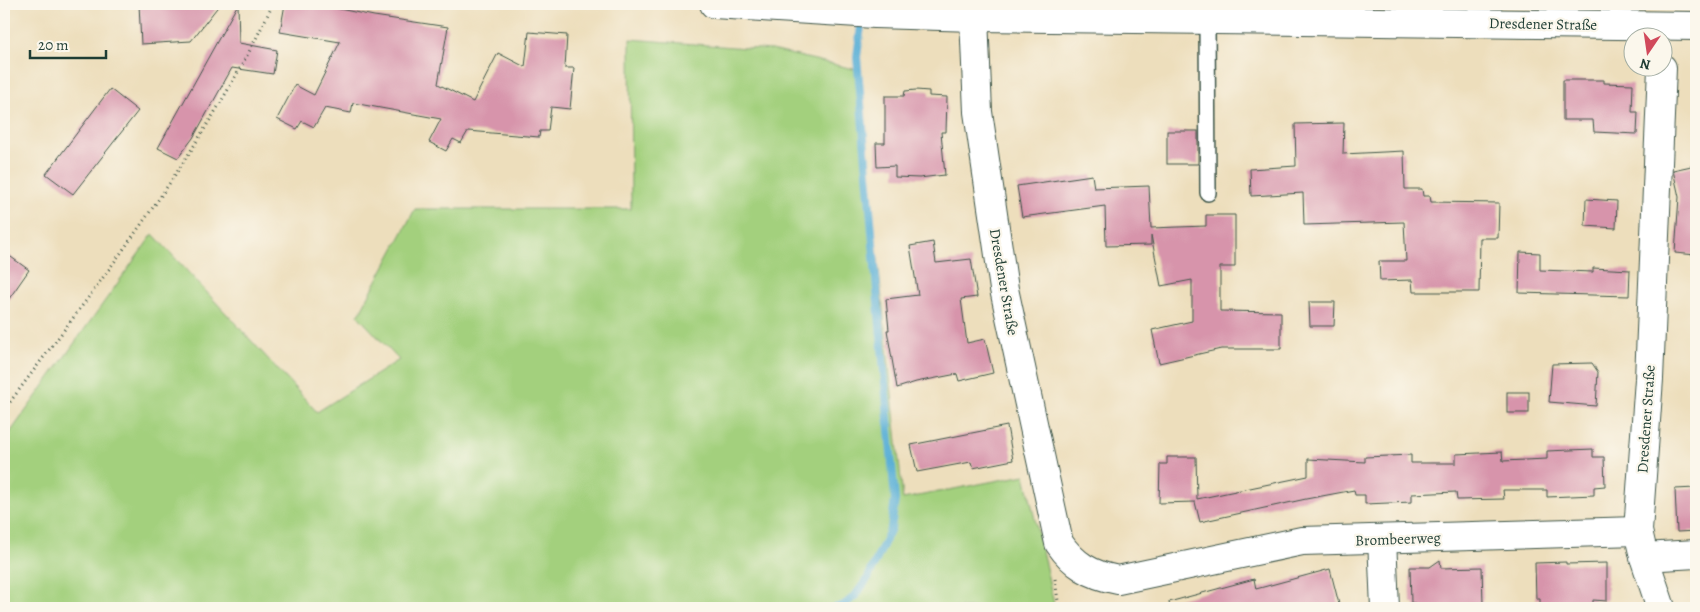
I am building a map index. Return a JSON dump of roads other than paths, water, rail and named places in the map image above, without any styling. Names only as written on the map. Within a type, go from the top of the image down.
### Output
[{"type":"street","name":"Dresdener Straße","points":[[714,4],[875,14],[974,17],[1207,20],[1622,30]]},
{"type":"street","name":"Dresdener Straße","points":[[974,17],[978,112],[1004,289],[1059,543]]},
{"type":"street","name":"Dresdener Straße","points":[[1672,30],[1696,26]]},
{"type":"street","name":"Dresdener Straße","points":[[1641,544],[1662,78]]},
{"type":"street","name":"Brombeerweg","points":[[1059,543],[1068,556],[1084,568],[1106,578],[1118,580],[1302,541],[1382,539],[1641,544],[1696,554]]},
{"type":"street","points":[[1382,539],[1385,608]]},
{"type":"street","points":[[1641,544],[1661,608]]},
{"type":"lane","points":[[1207,20],[1208,193]]},
{"type":"waterway","points":[[835,608],[844,605],[855,596],[868,578],[891,528],[895,500],[857,57],[862,18]]}]
